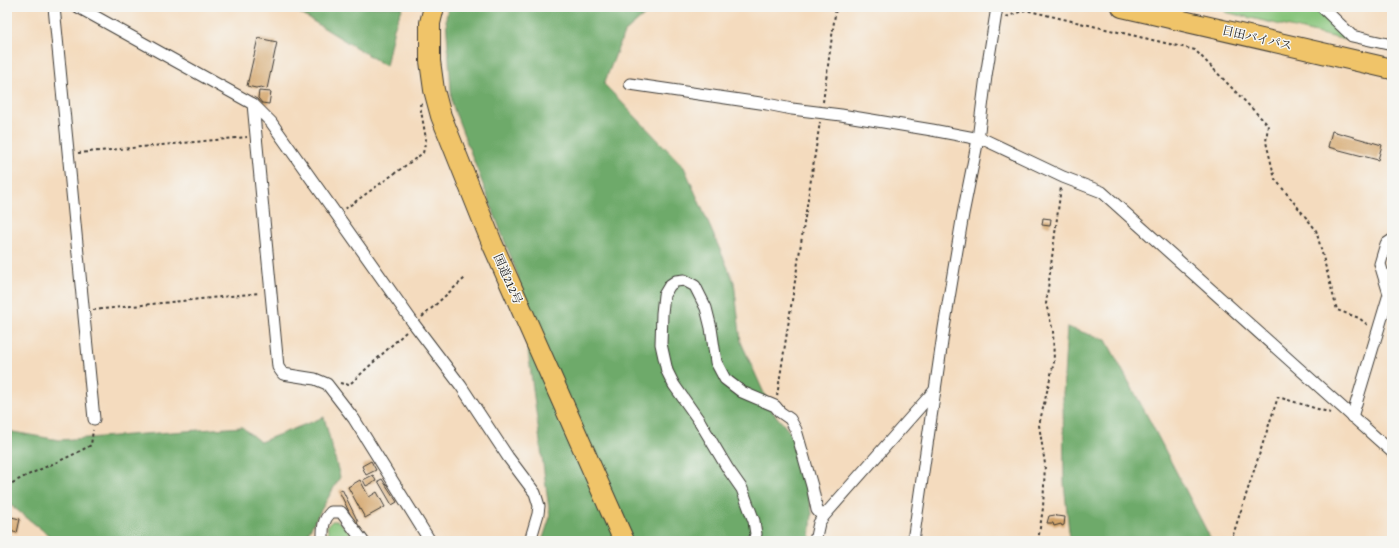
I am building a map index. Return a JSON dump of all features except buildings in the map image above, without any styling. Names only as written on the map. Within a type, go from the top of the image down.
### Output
[{"type":"highway","name":"国道212号","points":[[434,7],[430,23],[430,61],[434,90],[441,116],[492,243],[624,541]]},
{"type":"highway","name":"日田バイパス","points":[[1122,7],[1392,69]]},
{"type":"street","points":[[54,7],[94,419]]},
{"type":"street","points":[[78,7],[253,104],[271,122],[414,324],[461,386],[508,457],[535,493],[539,506],[530,541]]},
{"type":"street","points":[[913,541],[944,328],[978,139],[997,7]]},
{"type":"street","points":[[1322,7],[1352,36],[1392,45]]},
{"type":"street","points":[[630,84],[841,115],[985,140],[1063,177],[1102,192],[1392,452]]},
{"type":"street","points":[[253,104],[278,367],[284,374],[315,379],[327,384],[354,419],[430,541]]},
{"type":"street","points":[[1350,415],[1389,294],[1380,264],[1386,244],[1392,240]]},
{"type":"street","points":[[754,541],[756,534],[754,521],[742,489],[667,372],[661,344],[662,313],[664,295],[670,284],[676,281],[684,280],[695,286],[706,308],[711,328],[716,362],[724,379],[742,392],[776,406],[780,412],[790,419],[796,430],[818,510],[823,517]]},
{"type":"street","points":[[815,541],[819,523],[823,517],[936,390]]},
{"type":"street","points":[[323,541],[323,527],[326,518],[331,512],[341,512],[363,541]]},
{"type":"path","points":[[776,406],[822,113],[825,79],[836,7]]},
{"type":"path","points":[[995,21],[1025,10],[1195,50],[1268,125],[1266,142],[1275,179],[1316,230],[1337,310],[1359,318],[1377,333]]},
{"type":"path","points":[[336,215],[423,153],[426,139],[420,105],[425,102]]},
{"type":"path","points":[[68,154],[256,136]]},
{"type":"path","points":[[1038,541],[1043,508],[1045,464],[1039,425],[1054,362],[1053,331],[1046,304],[1063,177]]},
{"type":"path","points":[[338,382],[349,385],[466,277]]},
{"type":"path","points":[[84,311],[271,292]]},
{"type":"path","points":[[1230,541],[1278,397],[1341,415],[1350,415]]},
{"type":"path","points":[[7,486],[91,445],[94,419]]},
{"type":"green space","points":[[281,7],[403,7],[394,28],[386,66],[298,12]]},
{"type":"green space","points":[[448,7],[654,7],[624,33],[604,84],[684,167],[734,282],[741,342],[772,411],[795,438],[812,513],[810,541],[542,541],[550,517],[518,276],[452,104],[446,18]]},
{"type":"green space","points":[[1226,7],[1316,7],[1340,30],[1346,40],[1225,12]]},
{"type":"green space","points":[[1067,327],[1106,340],[1212,541],[1070,541],[1064,483],[1063,394]]},
{"type":"green space","points":[[324,417],[340,477],[308,533],[312,541],[56,541],[7,502],[7,431],[59,440],[242,427],[260,442]]},
{"type":"green space","points":[[332,521],[338,521],[347,529],[355,541],[330,541],[327,526]]}]
